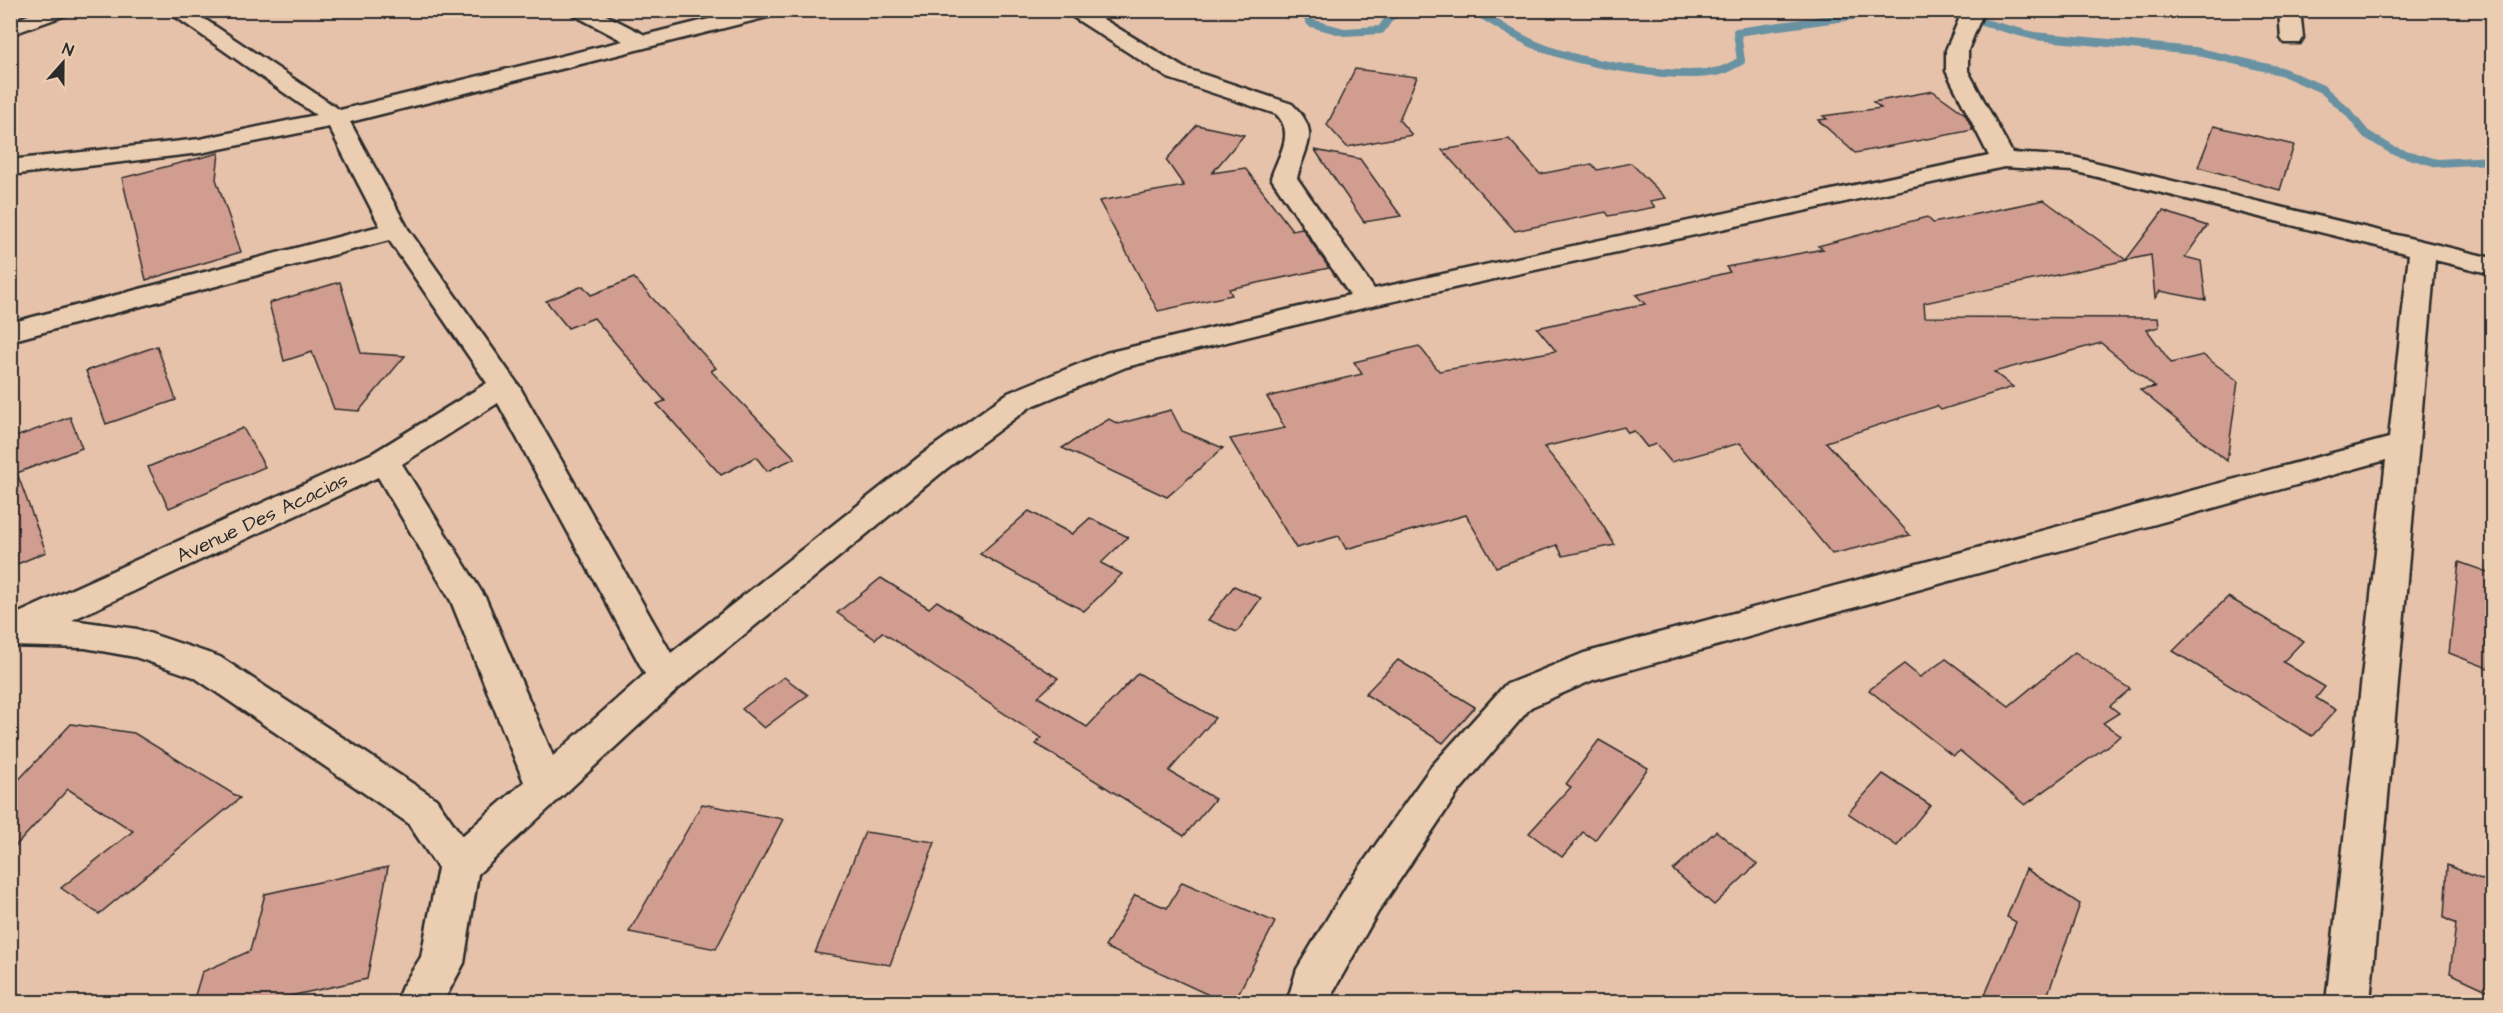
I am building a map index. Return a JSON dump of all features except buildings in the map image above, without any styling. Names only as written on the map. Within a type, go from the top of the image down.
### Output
[{"type":"street","points":[[10,29],[62,10]]},
{"type":"street","points":[[176,10],[336,118],[395,230],[504,386],[666,678]]},
{"type":"street","points":[[579,10],[640,41]]},
{"type":"street","points":[[10,168],[200,146],[336,118],[640,41],[773,10]]},
{"type":"street","points":[[1072,10],[1176,73],[1284,109],[1295,118],[1299,129],[1284,178],[1367,299]]},
{"type":"street","points":[[2289,10],[2292,38]]},
{"type":"street","points":[[1973,11],[1961,35],[1957,50],[1957,71],[2004,160]]},
{"type":"street","points":[[418,1002],[442,963],[459,865],[545,785],[666,678],[935,461],[1019,400],[1116,360],[1367,299],[2004,160],[2039,160],[2073,164],[2493,266]]},
{"type":"street","points":[[10,332],[395,230]]},
{"type":"street","points":[[2348,1002],[2423,249]]},
{"type":"street","name":"Avenue Des Acacias","points":[[10,632],[384,461],[504,386]]},
{"type":"street","points":[[1309,1002],[1313,984],[1363,898],[1445,779],[1518,696],[1584,668],[2404,444]]},
{"type":"street","points":[[384,461],[468,599],[545,785]]},
{"type":"street","points":[[10,632],[95,636],[137,643],[207,667],[422,811],[459,865]]},
{"type":"waterway","points":[[1302,10],[1311,23],[1344,32],[1381,30],[1390,17],[1404,10]]},
{"type":"waterway","points":[[1472,10],[1520,37],[1554,52],[1601,64],[1679,74],[1720,71],[1741,61],[1737,32],[1896,10]]},
{"type":"waterway","points":[[1953,10],[1981,22],[2034,36],[2195,51],[2281,71],[2322,89],[2347,111],[2366,134],[2392,150],[2437,163],[2492,160]]}]
